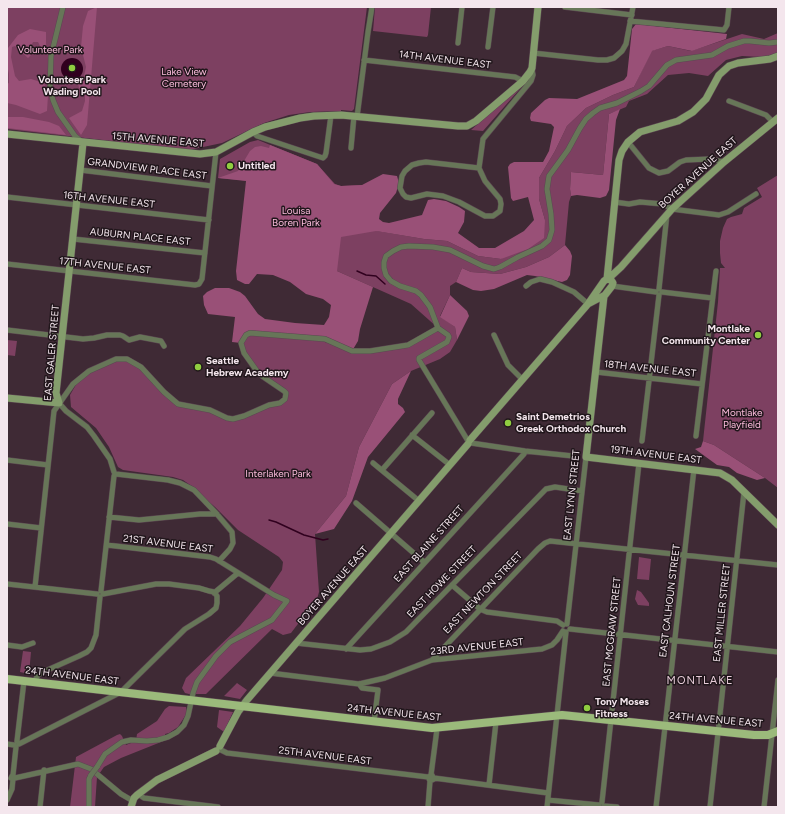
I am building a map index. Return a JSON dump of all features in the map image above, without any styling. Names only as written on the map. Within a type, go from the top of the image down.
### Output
[{"type":"main road","name":"24TH AVENUE EAST","points":[[7,679],[437,729],[557,715],[759,736],[776,734]]},
{"type":"street","points":[[62,7],[51,56],[50,88],[58,112],[75,136],[83,143]]},
{"type":"street","points":[[351,148],[372,7]]},
{"type":"street","points":[[458,43],[462,7]]},
{"type":"street","points":[[488,47],[493,7]]},
{"type":"street","points":[[479,168],[426,162],[416,163],[405,171],[401,179],[400,188],[404,196],[408,198],[427,194],[440,195],[459,202],[482,216],[493,216],[500,211],[501,202],[485,181],[479,168],[483,139],[531,81],[538,7]]},
{"type":"street","points":[[565,7],[632,15]]},
{"type":"street","points":[[533,53],[607,60],[614,58],[622,51],[626,44],[633,7]]},
{"type":"street","points":[[630,21],[721,30],[726,29],[729,7]]},
{"type":"street","points":[[573,456],[525,451],[469,442],[420,363],[419,358],[447,342],[448,335],[438,328],[430,307],[421,295],[416,291],[395,284],[386,275],[384,262],[389,253],[409,246],[450,250],[478,264],[494,269],[518,256],[542,246],[548,240],[552,230],[552,214],[547,189],[550,176],[568,150],[586,119],[593,112],[600,108],[617,103],[649,86],[667,65],[676,60],[712,55],[728,46],[744,42],[750,41],[769,44],[778,42]]},
{"type":"street","points":[[597,291],[599,296],[604,296],[610,283],[609,256],[619,157],[628,142],[640,132],[678,121],[693,112],[706,99],[719,75],[729,66],[738,63],[770,59],[778,56]]},
{"type":"street","name":"14TH AVENUE EAST","points":[[364,60],[515,77],[523,80]]},
{"type":"street","points":[[523,80],[532,68]]},
{"type":"street","name":"15TH AVENUE EAST","points":[[7,134],[195,154],[216,152],[265,127],[300,118],[330,115],[356,116],[467,126],[479,119],[523,80]]},
{"type":"street","points":[[729,101],[776,120]]},
{"type":"street","points":[[253,132],[257,136],[323,158],[326,153],[330,115]]},
{"type":"street","name":"BOYER AVENUE EAST","points":[[219,749],[242,706],[588,304],[604,281],[610,283],[621,267],[670,211],[724,162],[776,120]]},
{"type":"street","points":[[628,142],[649,168],[659,173],[668,171],[680,162],[686,160],[710,159],[724,162]]},
{"type":"street","name":"EAST GALER STREET","points":[[35,587],[54,411],[59,403],[56,394],[83,143]]},
{"type":"street","points":[[205,253],[216,152]]},
{"type":"street","name":"GRANDVIEW PLACE EAST","points":[[80,170],[212,186]]},
{"type":"street","points":[[614,202],[629,204],[640,202],[663,204],[670,211],[713,215],[728,212],[756,194]]},
{"type":"street","name":"16TH AVENUE EAST","points":[[7,197],[208,220]]},
{"type":"street","points":[[642,441],[670,211]]},
{"type":"street","name":"AUBURN PLACE EAST","points":[[73,239],[205,253]]},
{"type":"street","name":"17TH AVENUE EAST","points":[[7,264],[195,285],[201,283],[205,253]]},
{"type":"street","points":[[609,256],[613,264],[621,267]]},
{"type":"street","points":[[696,436],[716,271]]},
{"type":"street","points":[[526,286],[531,282],[540,280],[552,282],[574,292],[588,304]]},
{"type":"street","points":[[610,283],[659,292],[712,298]]},
{"type":"street","name":"BOYER AVENUE EAST","points":[[588,304],[604,296]]},
{"type":"street","name":"EAST LYNN STREET","points":[[547,807],[604,296]]},
{"type":"street","points":[[59,403],[81,376],[97,366],[122,358],[137,364],[178,404],[210,410],[226,418],[238,418],[260,408],[280,403],[284,401],[286,396],[286,393],[280,387],[259,374],[244,353],[241,343],[246,335],[250,333],[325,339],[352,351],[370,352],[408,345],[438,328]]},
{"type":"street","points":[[7,330],[89,339],[107,335],[120,335],[129,340],[140,337],[161,341],[164,346]]},
{"type":"street","points":[[494,335],[508,365],[523,380]]},
{"type":"street","name":"18TH AVENUE EAST","points":[[596,372],[702,384]]},
{"type":"street","points":[[7,398],[59,403],[66,411],[87,427],[94,436],[110,459],[114,474],[96,635],[91,648],[87,652],[43,672],[38,675],[34,682]]},
{"type":"street","points":[[382,470],[432,413]]},
{"type":"street","points":[[412,435],[450,466]]},
{"type":"street","name":"EAST BLAINE STREET","points":[[346,649],[524,454],[525,451]]},
{"type":"street","name":"19TH AVENUE EAST","points":[[586,457],[714,471],[730,478],[744,492]]},
{"type":"street","points":[[7,460],[48,465]]},
{"type":"street","points":[[373,463],[419,501]]},
{"type":"street","name":"EAST MCGRAW STREET","points":[[602,805],[639,463]]},
{"type":"street","name":"EAST CALHOUN STREET","points":[[656,807],[694,469]]},
{"type":"street","points":[[114,474],[168,480],[187,486],[194,490],[229,527],[234,538],[230,548],[219,561]]},
{"type":"street","name":"EAST HOWE STREET","points":[[296,643],[360,650],[371,649],[390,642],[406,632],[546,489],[555,488],[582,491]]},
{"type":"street","points":[[744,492],[778,525]]},
{"type":"street","name":"EAST MILLER STREET","points":[[710,807],[744,492]]},
{"type":"street","points":[[356,503],[424,562]]},
{"type":"street","points":[[109,517],[139,520],[200,514],[217,514]]},
{"type":"street","points":[[7,524],[41,528]]},
{"type":"street","name":"EAST NEWTON STREET","points":[[432,660],[545,543],[550,541],[577,543]]},
{"type":"street","points":[[577,543],[778,565]]},
{"type":"street","name":"21ST AVENUE EAST","points":[[106,545],[210,557],[274,595],[287,601],[275,617],[269,622],[236,638],[221,650],[199,679],[193,692],[192,700]]},
{"type":"street","points":[[214,593],[238,573]]},
{"type":"street","points":[[7,584],[101,594],[156,584],[169,584],[199,588],[214,593],[217,596],[216,608],[185,629],[121,692],[17,744],[7,744]]},
{"type":"street","points":[[452,585],[480,609],[487,612],[557,621],[566,628],[778,652]]},
{"type":"street","name":"23RD AVENUE EAST","points":[[270,673],[358,684],[385,678],[432,660],[542,649],[552,645],[566,628]]},
{"type":"street","points":[[7,645],[22,647],[33,643]]},
{"type":"street","points":[[764,807],[776,734],[778,680]]},
{"type":"street","points":[[7,800],[12,789],[14,777],[24,681]]},
{"type":"street","points":[[358,684],[362,688],[378,690],[374,722]]},
{"type":"street","points":[[89,807],[89,779],[105,754],[122,742],[131,740],[158,740],[175,734],[187,719],[192,700]]},
{"type":"street","points":[[489,785],[496,722]]},
{"type":"street","points":[[428,807],[437,729]]},
{"type":"street","points":[[14,777],[75,764],[85,766],[94,771],[132,804],[138,794],[157,780],[219,749]]},
{"type":"street","name":"25TH AVENUE EAST","points":[[219,749],[227,753],[548,793]]},
{"type":"street","points":[[40,807],[44,770]]},
{"type":"street","points":[[138,794],[144,798],[218,807]]},
{"type":"street","points":[[548,800],[617,807]]},
{"type":"green space","name":"Lake View Cemetery","points":[[7,7],[367,7],[354,109],[352,111],[341,110],[289,115],[264,123],[222,143],[189,150],[7,129]]},
{"type":"green space","points":[[97,7],[87,125],[81,135],[69,118],[82,111],[85,101],[85,93],[79,88],[78,83],[84,76],[86,67],[81,47],[83,26],[88,11]]},
{"type":"green space","points":[[375,7],[431,7],[427,37],[373,31]]},
{"type":"green space","name":"Louisa Boren Park","points":[[636,24],[727,34],[726,39],[692,51],[668,46],[652,51],[634,87],[586,108],[567,126],[555,151],[539,178],[539,199],[545,220],[544,238],[528,249],[501,259],[478,256],[447,241],[424,239],[376,231],[341,237],[337,271],[373,287],[360,329],[358,341],[352,351],[331,341],[250,333],[241,343],[232,342],[235,317],[208,314],[204,305],[203,296],[215,288],[229,288],[240,292],[245,296],[258,314],[265,319],[324,325],[329,317],[331,305],[323,299],[306,294],[290,282],[273,275],[257,274],[249,284],[245,284],[237,280],[236,271],[246,181],[218,178],[238,171],[250,151],[255,147],[261,146],[269,148],[270,145],[317,164],[334,184],[341,186],[362,185],[383,174],[397,176],[399,183],[396,193],[380,213],[379,219],[383,222],[389,223],[422,215],[428,200],[434,199],[446,201],[465,211],[464,222],[458,233],[479,248],[495,248],[524,231],[534,220],[528,197],[513,201],[511,198],[508,167],[514,162],[543,162],[549,151],[554,127],[551,124],[531,121],[531,113],[549,98],[577,99],[624,80],[627,76],[632,29]]},
{"type":"green space","points":[[30,29],[46,32],[46,48],[42,50],[38,42],[33,42],[31,46],[31,55],[28,58],[15,46],[12,47],[11,57],[15,76],[19,81],[31,79],[44,83],[48,95],[47,111],[40,114],[7,103],[7,84],[9,83],[7,65],[8,48],[18,35]]},
{"type":"green space","name":"Interlaken Park","points":[[778,33],[778,53],[776,54],[760,57],[742,56],[726,60],[708,76],[689,73],[668,75],[647,94],[629,101],[626,107],[609,114],[603,175],[571,172],[571,196],[569,202],[565,245],[549,257],[526,267],[500,274],[471,272],[462,268],[456,282],[450,286],[450,295],[440,316],[455,327],[457,340],[450,352],[440,359],[411,371],[392,384],[359,447],[346,496],[315,534],[319,592],[317,599],[291,633],[283,635],[272,629],[206,694],[185,693],[182,688],[186,678],[240,626],[263,598],[282,570],[283,562],[279,557],[238,530],[193,487],[183,480],[173,477],[123,470],[118,467],[109,447],[96,428],[71,407],[70,395],[81,376],[116,359],[132,361],[175,402],[205,409],[233,419],[281,403],[286,393],[255,370],[241,343],[250,333],[314,338],[347,350],[399,348],[438,328],[411,304],[337,271],[251,181],[218,178],[220,159],[250,142],[258,140],[317,164],[335,184],[341,186],[362,185],[377,231],[424,239],[447,241],[478,256],[501,259],[545,220],[539,199],[539,178],[555,151],[567,126],[586,108],[634,87],[651,51],[668,46],[691,51],[742,34],[764,39]]},
{"type":"green space","points":[[526,82],[483,131],[471,130]]},
{"type":"green space","points":[[620,109],[616,120],[609,190],[606,196],[600,198],[577,195],[571,196],[571,172],[603,175],[609,114]]},
{"type":"green space","points":[[7,117],[23,117],[49,122],[59,126],[66,135],[7,128]]},
{"type":"green space","name":"Montlake Playfield","points":[[778,175],[778,488],[714,445],[703,441],[718,302],[720,268],[725,268],[721,263],[720,253],[720,241],[723,228],[727,219],[742,214],[744,208],[762,197],[757,188]]},
{"type":"green space","points":[[565,245],[572,256],[570,275],[567,280],[562,282],[527,275],[494,289],[481,291],[473,290],[456,282],[462,268],[471,272],[500,274],[526,267],[549,257]]},
{"type":"green space","points":[[450,295],[467,311],[469,316],[457,340],[455,327],[440,317]]},
{"type":"green space","points":[[7,340],[17,341],[15,356],[7,355]]},
{"type":"green space","points":[[411,371],[398,399],[398,404],[405,412],[368,457],[352,501],[334,529],[315,534],[346,496],[359,447],[392,384]]},
{"type":"green space","points":[[703,441],[714,445],[765,478],[757,480],[737,473],[729,467],[717,465],[695,449],[701,447]]},
{"type":"green space","points":[[639,557],[651,559],[649,580],[637,579]]},
{"type":"green space","points":[[637,590],[641,592],[649,603],[649,606],[638,605],[635,599]]},
{"type":"green space","points":[[23,651],[31,652],[29,674],[20,672]]},
{"type":"green space","points":[[237,683],[247,690],[240,699],[224,696]]},
{"type":"green space","points":[[169,706],[186,707],[187,713],[178,727],[165,734],[166,740],[121,758],[104,767],[97,777],[95,807],[70,807],[76,757],[120,734],[126,745],[136,741],[137,734],[157,721],[165,709]]},
{"type":"green space","points":[[219,710],[233,712],[224,732],[217,727]]},
{"type":"shaded area","name":"Volunteer Park Wading Pool","points":[[72,58],[80,61],[83,69],[80,77],[72,80],[64,77],[61,69],[64,61]]},
{"type":"waterway","points":[[357,271],[366,275],[376,276],[385,284]]},
{"type":"waterway","points":[[269,520],[304,535],[323,540],[328,539]]},
{"type":"place","name":"Volunteer Park Wading Pool","points":[[72,68]]},
{"type":"place","name":"Untitled","points":[[230,166]]},
{"type":"place","name":"Montlake Community Center","points":[[758,335]]},
{"type":"place","name":"Seattle Hebrew Academy","points":[[198,367]]},
{"type":"place","name":"Saint Demetrios Greek Orthodox Church","points":[[508,423]]},
{"type":"place","name":"Tony Moses Fitness","points":[[587,708]]},
{"type":"district","name":"MONTLAKE","points":[[700,681]]},
{"type":"park label","name":"Volunteer Park","points":[[50,50]]}]
